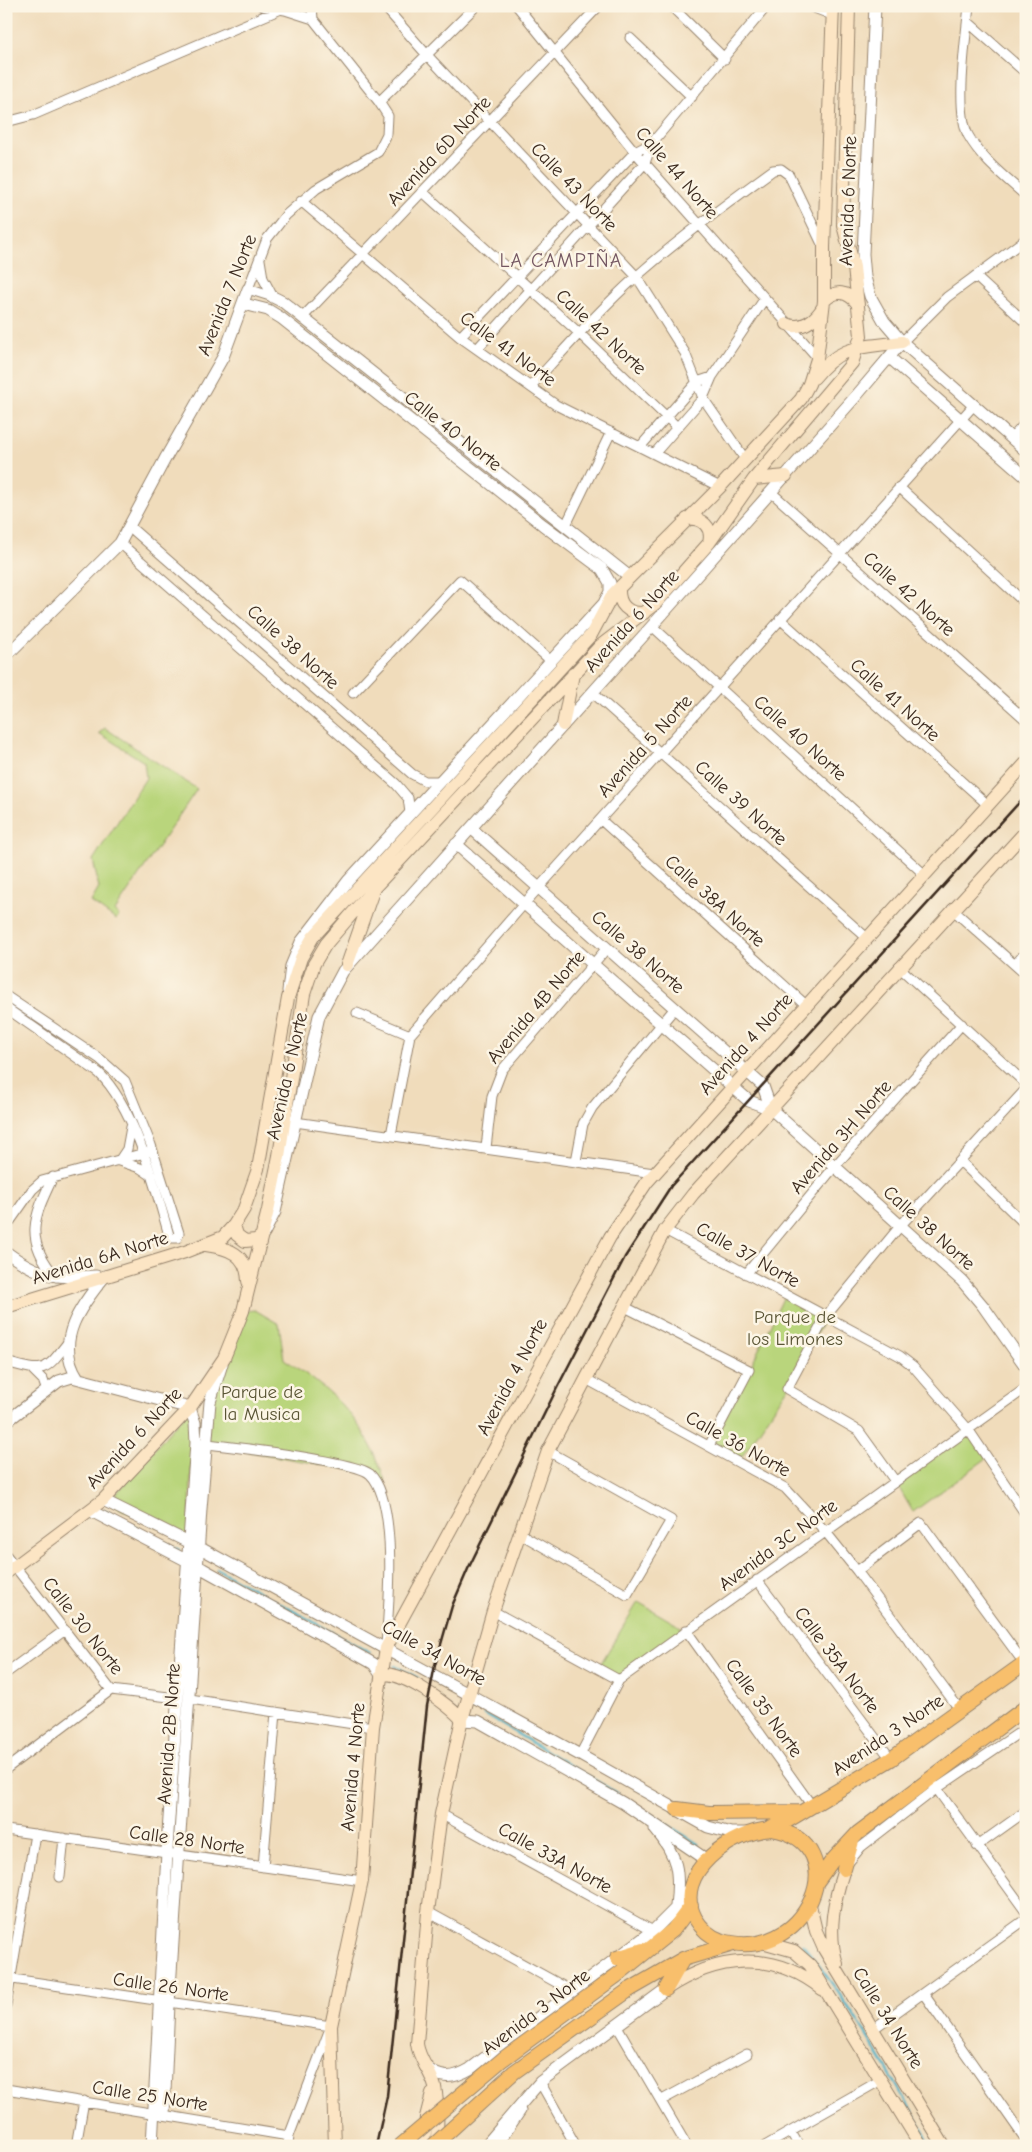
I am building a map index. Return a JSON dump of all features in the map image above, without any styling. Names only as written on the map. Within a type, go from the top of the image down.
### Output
[{"type":"main road","name":"Avenida 6 Norte","points":[[11,1570],[103,1500],[190,1408],[224,1358],[243,1311],[279,1156],[302,1002],[307,983],[322,951],[374,888],[573,674],[600,646],[656,603],[709,543],[754,479],[852,363],[861,336],[854,267],[842,225],[849,6]]},
{"type":"main road","name":"Avenida 6 Norte","points":[[205,1244],[223,1237],[234,1225],[250,1196],[257,1174],[288,998],[301,958],[318,930],[592,635],[616,591],[720,487],[791,412],[809,384],[817,357],[823,304],[832,11]]},
{"type":"main road","points":[[787,324],[794,327],[802,326],[819,314],[823,304],[836,293],[844,293],[852,297],[858,304]]},
{"type":"main road","points":[[809,384],[828,361],[842,352],[858,347],[902,342]]},
{"type":"main road","points":[[754,479],[786,476]]},
{"type":"main road","points":[[687,519],[694,518],[706,524],[711,536],[709,543]]},
{"type":"main road","points":[[616,591],[624,608],[630,612],[644,612]]},
{"type":"main road","points":[[563,725],[573,674]]},
{"type":"main road","name":"Avenida 4 Norte","points":[[335,2146],[331,2026],[362,1881],[373,1727],[386,1648],[610,1237],[654,1173],[1026,763]]},
{"type":"main road","points":[[437,2146],[438,2116],[435,2086],[419,2056],[417,2044],[428,1912],[441,1814],[462,1720],[493,1611],[548,1452],[623,1306],[665,1230],[694,1194],[899,967],[1026,831]]},
{"type":"main road","points":[[347,965],[374,888]]},
{"type":"main road","points":[[279,1156],[290,1145]]},
{"type":"main road","points":[[234,1225],[237,1235],[246,1241],[256,1240],[260,1237]]},
{"type":"main road","points":[[205,1244],[228,1248],[241,1258],[247,1273],[247,1290]]},
{"type":"main road","name":"Avenida 6A Norte","points":[[6,1307],[205,1244]]},
{"type":"main road","name":"Avenida 3 Norte","points":[[765,1830],[785,1822],[891,1759],[1025,1663]]},
{"type":"main road","points":[[381,1674],[393,1674],[430,1694],[449,1706],[462,1720]]},
{"type":"main road","points":[[816,1883],[832,1861],[853,1838],[933,1784],[1026,1706]]},
{"type":"main road","points":[[677,1809],[709,1813],[808,1809]]},
{"type":"main road","points":[[765,1830],[779,1831],[795,1837],[806,1847],[814,1860],[816,1883],[810,1905],[796,1924],[786,1932],[762,1942],[735,1943],[716,1939],[705,1932],[696,1920],[691,1906],[690,1895],[693,1882],[707,1860],[721,1847],[747,1834],[765,1830]]},
{"type":"main road","points":[[842,1979],[835,1957],[831,1922],[837,1890],[853,1838]]},
{"type":"main road","name":"Calle 34 Norte","points":[[810,1905],[816,1931],[842,1979],[944,2146]]},
{"type":"main road","name":"Avenida 3 Norte","points":[[400,2146],[502,2059],[616,1976],[673,1930],[691,1906]]},
{"type":"main road","name":"Calle 34 Norte","points":[[762,1942],[794,1951],[810,1965],[832,1997],[921,2146]]},
{"type":"main road","name":"Avenida 3 Norte","points":[[433,2146],[514,2072],[629,1990],[683,1960],[735,1943]]},
{"type":"main road","points":[[617,1958],[651,1948]]},
{"type":"main road","points":[[666,1989],[683,1960]]},
{"type":"main road","points":[[666,1989],[685,1976],[705,1968],[733,1962],[750,1961],[766,1963],[798,1973],[832,1997]]},
{"type":"main road","points":[[424,2146],[426,2117],[435,2086]]},
{"type":"street","points":[[262,6],[313,18],[312,6]]},
{"type":"street","name":"Calle 43 Norte","points":[[384,6],[427,55],[637,277],[685,353],[702,398],[745,459]]},
{"type":"street","points":[[379,102],[476,6]]},
{"type":"street","name":"Calle 44 Norte","points":[[517,6],[635,152],[817,357]]},
{"type":"street","name":"Avenida 6D Norte","points":[[302,318],[424,193],[599,6]]},
{"type":"street","points":[[671,6],[725,59]]},
{"type":"street","points":[[460,337],[635,152],[652,143],[725,59],[767,6]]},
{"type":"street","points":[[809,6],[832,11]]},
{"type":"street","name":"Avenida 6 Norte","points":[[260,1237],[268,1230],[276,1212],[319,1016],[330,991],[347,965],[786,476],[902,342],[884,321],[870,296],[865,277],[863,254],[875,6]]},
{"type":"street","points":[[969,6],[962,83],[963,115],[967,133],[984,156],[1026,196]]},
{"type":"street","points":[[6,122],[33,115],[281,9]]},
{"type":"street","name":"Avenida 7 Norte","points":[[6,656],[120,543],[164,459],[223,357],[244,304],[259,255],[275,228],[301,201],[378,152],[388,134],[388,116],[379,102],[313,18]]},
{"type":"street","points":[[968,22],[1026,73]]},
{"type":"street","points":[[630,38],[692,97]]},
{"type":"street","points":[[477,349],[645,163],[652,143]]},
{"type":"street","points":[[531,386],[579,333],[637,277],[699,224],[773,170],[781,169],[789,175],[824,247]]},
{"type":"street","name":"Calle 42 Norte","points":[[424,193],[579,333],[677,427]]},
{"type":"street","name":"Calle 41 Norte","points":[[301,201],[460,337],[556,405],[720,487]]},
{"type":"street","points":[[1026,239],[946,297],[902,342],[1026,451]]},
{"type":"street","points":[[259,255],[263,278],[273,297]]},
{"type":"street","points":[[975,276],[1026,323]]},
{"type":"street","name":"Calle 40 Norte","points":[[248,289],[283,302],[630,577]]},
{"type":"street","points":[[654,454],[702,398],[712,377],[765,298]]},
{"type":"street","name":"Calle 40 Norte","points":[[244,304],[268,310],[281,318],[543,526],[602,569],[609,578],[610,592],[601,606]]},
{"type":"street","points":[[889,357],[1026,477]]},
{"type":"street","points":[[640,447],[697,382],[712,377]]},
{"type":"street","name":"Avenida 5 Norte","points":[[410,1035],[524,904],[839,552],[974,405]]},
{"type":"street","points":[[1012,438],[1026,422]]},
{"type":"street","points":[[566,525],[611,432]]},
{"type":"street","points":[[899,487],[1026,604]]},
{"type":"street","name":"Calle 42 Norte","points":[[771,492],[1026,720]]},
{"type":"street","name":"Calle 38 Norte","points":[[130,527],[412,774],[425,781],[439,782]]},
{"type":"street","name":"Calle 38 Norte","points":[[120,543],[405,793],[410,802],[410,814]]},
{"type":"street","points":[[353,693],[460,580],[550,660]]},
{"type":"street","name":"Avenida 6 Norte","points":[[288,998],[291,966],[306,934],[348,881],[550,660],[616,591]]},
{"type":"street","name":"Calle 41 Norte","points":[[780,619],[988,805]]},
{"type":"street","name":"Calle 40 Norte","points":[[652,626],[925,875]]},
{"type":"street","points":[[296,696],[307,696],[310,690],[309,685]]},
{"type":"street","name":"Calle 39 Norte","points":[[593,692],[868,938]]},
{"type":"street","points":[[312,710],[310,702],[312,698],[318,696],[323,698]]},
{"type":"street","name":"Calle 38A Norte","points":[[601,820],[806,1006]]},
{"type":"street","name":"Calle 38 Norte","points":[[471,828],[747,1071],[763,1086],[771,1109]]},
{"type":"street","name":"Calle 38 Norte","points":[[456,844],[749,1101],[771,1109],[962,1281],[983,1306],[1026,1367]]},
{"type":"street","points":[[952,909],[1026,975]]},
{"type":"street","name":"Avenida 4B Norte","points":[[486,1148],[492,1096],[502,1070],[607,948]]},
{"type":"street","points":[[1015,965],[1026,952]]},
{"type":"street","points":[[899,967],[1026,1084]]},
{"type":"street","points":[[6,996],[116,1071],[125,1081],[153,1150],[178,1233],[177,1238],[171,1238],[169,1235],[152,1176],[143,1153],[117,1096],[109,1083],[99,1073],[6,1008]]},
{"type":"street","points":[[576,1161],[583,1124],[592,1108],[675,1008]]},
{"type":"street","points":[[357,1013],[410,1035],[391,1135]]},
{"type":"street","name":"Avenida 3H Norte","points":[[746,1274],[835,1166],[962,1024]]},
{"type":"street","points":[[895,1481],[858,1431],[788,1388],[826,1316],[901,1226],[1026,1090]]},
{"type":"street","points":[[296,1122],[654,1173]]},
{"type":"street","points":[[119,1161],[128,1149],[131,1125]]},
{"type":"street","points":[[6,1227],[36,1185],[53,1177],[119,1161],[153,1150]]},
{"type":"street","points":[[119,1161],[140,1168],[152,1176]]},
{"type":"street","points":[[960,1161],[1026,1225]]},
{"type":"street","points":[[53,1177],[38,1209],[34,1238],[37,1251],[56,1277]]},
{"type":"street","name":"Calle 37 Norte","points":[[665,1230],[900,1356],[913,1366],[968,1429],[1026,1515]]},
{"type":"street","points":[[6,1252],[29,1268],[56,1277],[105,1276]]},
{"type":"street","points":[[78,1378],[71,1363],[69,1341],[72,1325],[78,1310],[105,1276]]},
{"type":"street","points":[[623,1306],[749,1370],[709,1446]]},
{"type":"street","points":[[33,1370],[48,1366],[69,1341]]},
{"type":"street","name":"Avenida 2B Norte","points":[[193,1544],[210,1402],[224,1358]]},
{"type":"street","points":[[6,1362],[33,1370],[43,1380],[47,1391]]},
{"type":"street","points":[[6,1422],[62,1379],[78,1378],[190,1408]]},
{"type":"street","name":"Calle 36 Norte","points":[[586,1378],[786,1488],[857,1570],[960,1710]]},
{"type":"street","name":"Avenida 3C Norte","points":[[580,1755],[619,1680],[686,1630],[1026,1388]]},
{"type":"street","name":"Avenida 2B Norte","points":[[173,1854],[190,1699],[196,1443],[195,1423],[190,1408]]},
{"type":"street","points":[[206,1444],[345,1464],[368,1473],[377,1482],[383,1494],[389,1532],[386,1648]]},
{"type":"street","points":[[519,1533],[627,1596],[671,1520],[548,1452]]},
{"type":"street","name":"Calle 34 Norte","points":[[103,1500],[193,1544],[386,1648],[708,1827],[731,1833],[747,1834]]},
{"type":"street","name":"Calle 34 Norte","points":[[91,1511],[193,1563],[374,1664],[381,1674]]},
{"type":"street","points":[[857,1570],[921,1523],[1025,1663]]},
{"type":"street","name":"Calle 30 Norte","points":[[6,1555],[11,1570],[65,1630],[111,1690],[177,1698]]},
{"type":"street","name":"Avenida 2B Norte","points":[[152,2146],[159,2113],[173,1854],[177,1698],[193,1563]]},
{"type":"street","name":"Calle 35A Norte","points":[[757,1580],[891,1759]]},
{"type":"street","points":[[493,1611],[619,1680]]},
{"type":"street","points":[[6,1673],[65,1630]]},
{"type":"street","name":"Calle 35 Norte","points":[[686,1630],[808,1809]]},
{"type":"street","points":[[6,1770],[111,1690]]},
{"type":"street","points":[[190,1699],[373,1727]]},
{"type":"street","points":[[263,1867],[276,1712]]},
{"type":"street","points":[[462,1720],[478,1722],[646,1818],[707,1860]]},
{"type":"street","points":[[844,1869],[861,1847],[933,1784],[1026,1728]]},
{"type":"street","points":[[933,1784],[1026,1912]]},
{"type":"street","points":[[977,1846],[1026,1811]]},
{"type":"street","name":"Calle 33A Norte","points":[[441,1814],[653,1931]]},
{"type":"street","points":[[646,1818],[667,1843],[675,1860],[679,1880],[676,1908]]},
{"type":"street","name":"Calle 28 Norte","points":[[6,1830],[362,1881]]},
{"type":"street","points":[[6,2006],[8,1978],[35,1834]]},
{"type":"street","points":[[60,1877],[64,1838]]},
{"type":"street","name":"Avenida 3 Norte","points":[[423,2064],[437,2075],[458,2076],[653,1931],[676,1908],[693,1882]]},
{"type":"street","points":[[428,1912],[572,1991]]},
{"type":"street","points":[[873,2029],[1026,1919]]},
{"type":"street","name":"Calle 26 Norte","points":[[8,1978],[164,2003],[331,2026]]},
{"type":"street","points":[[485,2146],[540,2082],[666,1989]]},
{"type":"street","points":[[923,1993],[1026,2140]]},
{"type":"street","points":[[288,2146],[289,2136],[331,2026]]},
{"type":"street","points":[[617,2026],[662,2100],[687,2146]]},
{"type":"street","points":[[662,2100],[747,2054]]},
{"type":"street","points":[[765,2146],[881,2080]]},
{"type":"street","points":[[498,2146],[540,2082]]},
{"type":"street","points":[[540,2082],[576,2146]]},
{"type":"street","name":"Calle 25 Norte","points":[[6,2089],[289,2136]]},
{"type":"street","points":[[76,2146],[84,2101]]},
{"type":"street","points":[[790,2132],[799,2146]]},
{"type":"green space","points":[[105,728],[197,789],[115,911],[119,915],[116,920],[91,902],[99,888],[93,860],[146,778],[144,762],[99,733]]},
{"type":"green space","name":"Parque de los Limones","points":[[785,1294],[826,1316],[787,1389],[739,1461],[709,1446],[749,1370]]},
{"type":"green space","name":"Parque de la Musica","points":[[255,1310],[279,1324],[284,1359],[302,1371],[333,1397],[358,1425],[378,1460],[385,1481],[380,1483],[369,1473],[207,1444],[210,1402],[243,1311]]},
{"type":"green space","points":[[190,1408],[193,1414],[189,1542],[108,1503]]},
{"type":"green space","points":[[968,1429],[987,1458],[913,1512],[895,1481]]},
{"type":"green space","points":[[638,1602],[686,1630],[619,1680],[598,1668]]},
{"type":"waterway","points":[[103,1510],[179,1550]]},
{"type":"waterway","points":[[217,1569],[370,1653]]},
{"type":"waterway","points":[[395,1666],[418,1678]]},
{"type":"waterway","points":[[484,1714],[618,1794]]},
{"type":"waterway","points":[[637,1806],[698,1844]]},
{"type":"waterway","points":[[803,1945],[839,1993],[887,2068],[932,2146]]},
{"type":"railway","points":[[376,2146],[387,2096],[427,1706],[435,1665],[452,1606],[468,1569],[557,1388],[625,1257],[671,1186],[1026,795]]},
{"type":"district","name":"LA CAMPIÑA","points":[[561,260]]}]
